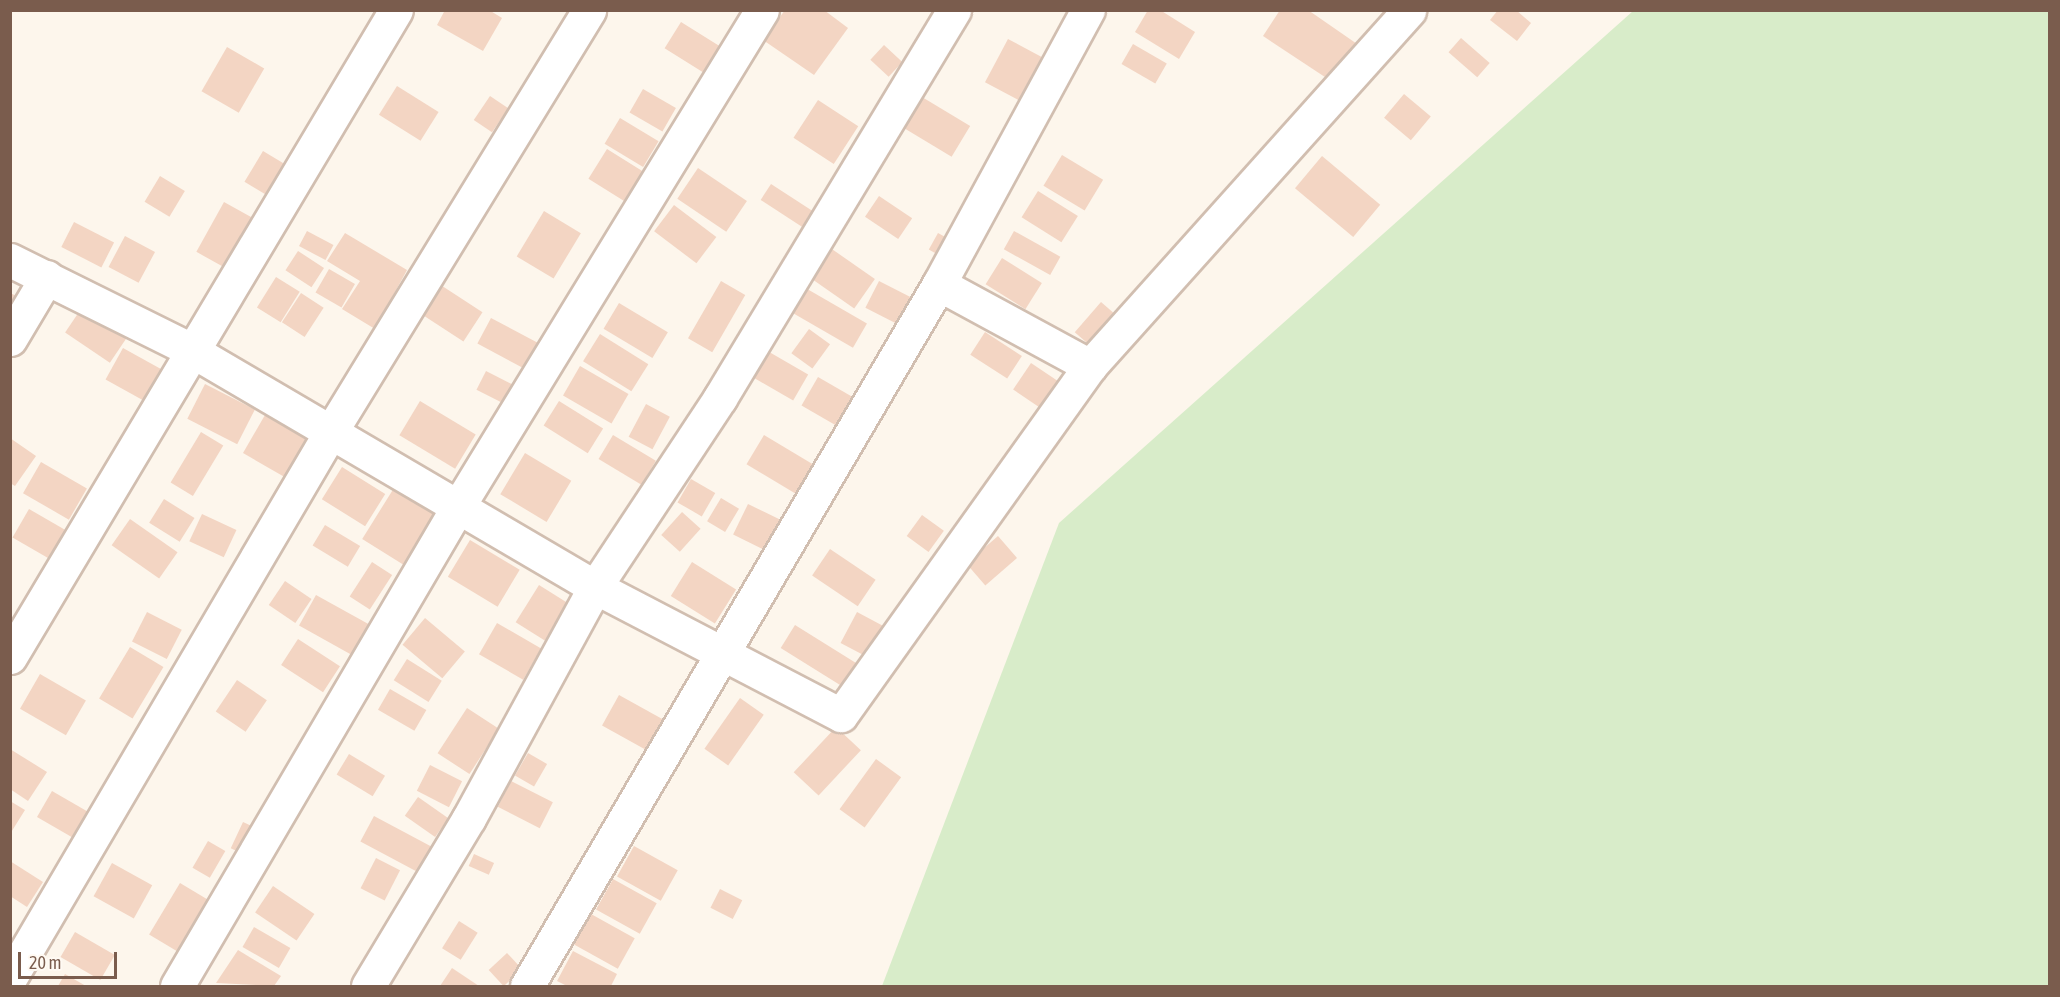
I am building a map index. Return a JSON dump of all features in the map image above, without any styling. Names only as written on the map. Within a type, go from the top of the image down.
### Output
[{"type":"street","points":[[10,657],[191,350],[396,10]]},
{"type":"street","points":[[10,978],[330,433],[589,10]]},
{"type":"street","points":[[177,987],[459,505],[762,10]]},
{"type":"street","points":[[368,987],[469,818],[595,587],[720,398],[954,10]]},
{"type":"street","points":[[527,987],[939,284],[1088,10]]},
{"type":"street","points":[[10,260],[191,350],[330,433],[459,505],[595,587],[722,657],[841,715],[1089,366],[1394,15]]},
{"type":"street","points":[[10,339],[47,277]]},
{"type":"street","points":[[939,284],[1089,366]]},
{"type":"green space","points":[[1633,11],[2049,11],[2049,986],[882,986],[1059,523]]},
{"type":"building","points":[[445,10],[489,10],[502,18],[483,51],[437,25]]},
{"type":"building","points":[[785,10],[824,10],[848,28],[814,75],[763,40]]},
{"type":"building","points":[[1148,10],[1160,10],[1195,32],[1179,59],[1135,32]]},
{"type":"building","points":[[1280,10],[1308,10],[1360,46],[1334,83],[1263,36]]},
{"type":"building","points":[[1498,10],[1516,10],[1531,23],[1517,41],[1490,20]]},
{"type":"building","points":[[681,22],[731,53],[715,80],[665,48]]},
{"type":"building","points":[[1461,38],[1490,63],[1477,77],[1449,52]]},
{"type":"building","points":[[1008,39],[1048,60],[1025,103],[985,82]]},
{"type":"building","points":[[1133,44],[1167,64],[1155,83],[1122,64]]},
{"type":"building","points":[[884,45],[902,62],[889,77],[870,60]]},
{"type":"building","points":[[227,47],[264,68],[239,113],[202,91]]},
{"type":"building","points":[[397,86],[439,112],[421,141],[379,115]]},
{"type":"building","points":[[643,89],[676,108],[662,131],[630,112]]},
{"type":"building","points":[[917,94],[970,126],[952,157],[898,125]]},
{"type":"building","points":[[1404,94],[1431,116],[1411,140],[1384,118]]},
{"type":"building","points":[[490,96],[508,108],[492,132],[474,120]]},
{"type":"building","points":[[818,100],[858,126],[834,164],[793,138]]},
{"type":"building","points":[[620,118],[659,141],[643,167],[605,144]]},
{"type":"building","points":[[607,149],[650,176],[632,206],[588,179]]},
{"type":"building","points":[[263,151],[291,168],[273,199],[244,182]]},
{"type":"building","points":[[1062,155],[1103,180],[1085,211],[1043,186]]},
{"type":"building","points":[[1322,156],[1380,205],[1353,237],[1295,188]]},
{"type":"building","points":[[698,168],[747,201],[726,232],[677,199]]},
{"type":"building","points":[[160,176],[185,191],[169,217],[145,202]]},
{"type":"building","points":[[771,184],[814,212],[803,228],[761,200]]},
{"type":"building","points":[[1038,191],[1078,216],[1061,242],[1022,217]]},
{"type":"building","points":[[879,196],[912,218],[898,239],[865,217]]},
{"type":"building","points":[[224,202],[260,222],[232,272],[196,252]]},
{"type":"building","points":[[674,205],[716,237],[696,263],[654,231]]},
{"type":"building","points":[[544,211],[581,233],[554,279],[517,256]]},
{"type":"building","points":[[74,222],[114,242],[101,267],[61,247]]},
{"type":"building","points":[[307,231],[333,245],[326,260],[299,246]]},
{"type":"building","points":[[1014,231],[1060,257],[1050,275],[1004,249]]},
{"type":"building","points":[[345,233],[407,270],[375,329],[342,309],[360,281],[327,261]]},
{"type":"building","points":[[938,233],[954,242],[945,258],[929,250]]},
{"type":"building","points":[[125,236],[155,252],[139,283],[109,267]]},
{"type":"building","points":[[829,247],[875,279],[854,309],[808,276]]},
{"type":"building","points":[[298,251],[324,268],[311,287],[285,270]]},
{"type":"building","points":[[1002,258],[1042,283],[1025,309],[986,284]]},
{"type":"building","points":[[329,269],[355,284],[341,307],[316,292]]},
{"type":"building","points":[[276,277],[300,292],[281,322],[257,308]]},
{"type":"building","points":[[433,280],[482,312],[463,341],[414,309]]},
{"type":"building","points":[[721,281],[745,295],[712,352],[688,338]]},
{"type":"building","points":[[879,281],[918,301],[905,328],[865,308]]},
{"type":"building","points":[[802,286],[867,324],[853,348],[788,310]]},
{"type":"building","points":[[10,293],[21,298],[10,317]]},
{"type":"building","points":[[301,293],[324,308],[305,337],[282,322]]},
{"type":"building","points":[[1101,302],[1117,316],[1091,346],[1075,332]]},
{"type":"building","points":[[619,303],[668,332],[652,358],[604,329]]},
{"type":"building","points":[[83,306],[128,336],[110,363],[65,333]]},
{"type":"building","points":[[491,318],[540,344],[526,369],[477,344]]},
{"type":"building","points":[[809,329],[830,344],[812,369],[791,353]]},
{"type":"building","points":[[985,332],[1022,356],[1007,379],[970,355]]},
{"type":"building","points":[[600,334],[648,364],[631,391],[583,361]]},
{"type":"building","points":[[123,348],[165,371],[148,403],[106,379]]},
{"type":"building","points":[[764,349],[808,374],[793,400],[749,375]]},
{"type":"building","points":[[1031,363],[1064,385],[1046,412],[1013,390]]},
{"type":"building","points":[[580,366],[628,394],[611,423],[563,395]]},
{"type":"building","points":[[486,371],[513,385],[503,403],[476,390]]},
{"type":"building","points":[[818,377],[860,401],[843,430],[802,406]]},
{"type":"building","points":[[205,384],[255,409],[237,444],[187,419]]},
{"type":"building","points":[[420,401],[476,434],[455,469],[399,435]]},
{"type":"building","points":[[559,401],[603,429],[588,453],[544,426]]},
{"type":"building","points":[[646,404],[670,417],[652,449],[629,437]]},
{"type":"building","points":[[265,415],[309,440],[287,479],[243,453]]},
{"type":"building","points":[[201,432],[223,445],[193,496],[171,483]]},
{"type":"building","points":[[613,435],[656,461],[641,485],[599,459]]},
{"type":"building","points":[[764,435],[813,464],[795,494],[746,464]]},
{"type":"building","points":[[10,438],[36,456],[15,486],[10,483]]},
{"type":"building","points":[[525,453],[571,481],[547,522],[500,494]]},
{"type":"building","points":[[41,462],[87,488],[69,520],[23,493]]},
{"type":"building","points":[[342,467],[385,494],[365,526],[322,499]]},
{"type":"building","points":[[691,479],[715,493],[702,516],[678,502]]},
{"type":"building","points":[[394,488],[438,516],[406,566],[362,539]]},
{"type":"building","points":[[721,498],[739,509],[725,532],[707,521]]},
{"type":"building","points":[[164,499],[195,518],[180,542],[149,523]]},
{"type":"building","points":[[748,504],[783,521],[768,552],[733,535]]},
{"type":"building","points":[[29,509],[69,532],[52,561],[13,538]]},
{"type":"building","points":[[682,512],[701,529],[680,552],[661,535]]},
{"type":"building","points":[[202,514],[236,530],[224,557],[189,541]]},
{"type":"building","points":[[922,515],[944,531],[929,552],[907,536]]},
{"type":"building","points":[[130,519],[178,552],[159,578],[112,545]]},
{"type":"building","points":[[325,525],[360,546],[348,567],[313,546]]},
{"type":"building","points":[[998,536],[1017,558],[985,585],[966,564]]},
{"type":"building","points":[[470,540],[520,570],[498,607],[448,577]]},
{"type":"building","points":[[830,549],[876,580],[858,606],[812,576]]},
{"type":"building","points":[[372,562],[392,575],[370,609],[350,596]]},
{"type":"building","points":[[692,562],[736,590],[715,623],[671,596]]},
{"type":"building","points":[[285,581],[312,599],[295,623],[269,605]]},
{"type":"building","points":[[539,585],[572,606],[549,643],[516,622]]},
{"type":"building","points":[[316,595],[371,626],[354,656],[299,626]]},
{"type":"building","points":[[147,612],[182,630],[167,659],[132,641]]},
{"type":"building","points":[[857,612],[887,628],[871,659],[841,643]]},
{"type":"building","points":[[425,618],[465,651],[442,678],[403,645]]},
{"type":"building","points":[[497,623],[541,648],[523,680],[479,654]]},
{"type":"building","points":[[795,625],[862,667],[848,690],[781,648]]},
{"type":"building","points":[[298,639],[340,666],[323,692],[281,665]]},
{"type":"building","points":[[130,647],[163,667],[133,719],[99,698]]},
{"type":"building","points":[[407,659],[442,681],[429,702],[394,680]]},
{"type":"building","points":[[40,674],[86,700],[66,735],[20,709]]},
{"type":"building","points":[[237,680],[267,700],[246,732],[216,712]]},
{"type":"building","points":[[390,689],[426,710],[414,731],[378,710]]},
{"type":"building","points":[[619,695],[663,719],[646,750],[602,726]]},
{"type":"building","points":[[740,698],[764,715],[728,765],[704,749]]},
{"type":"building","points":[[467,708],[499,729],[469,774],[438,753]]},
{"type":"building","points":[[836,727],[861,750],[819,796],[794,772]]},
{"type":"building","points":[[10,749],[47,772],[28,801],[10,789]]},
{"type":"building","points":[[528,753],[547,764],[534,787],[515,776]]},
{"type":"building","points":[[349,754],[385,776],[373,796],[337,775]]},
{"type":"building","points":[[876,759],[901,777],[865,827],[840,809]]},
{"type":"building","points":[[430,765],[462,781],[449,807],[417,791]]},
{"type":"building","points":[[511,781],[553,802],[540,828],[498,807]]},
{"type":"building","points":[[52,791],[95,816],[80,842],[37,817]]},
{"type":"building","points":[[418,797],[448,818],[435,837],[405,816]]},
{"type":"building","points":[[10,801],[25,810],[10,834]]},
{"type":"building","points":[[374,816],[433,847],[420,873],[360,842]]},
{"type":"building","points":[[243,822],[260,830],[248,856],[231,848]]},
{"type":"building","points":[[208,841],[225,851],[210,878],[193,868]]},
{"type":"building","points":[[634,846],[678,870],[661,901],[617,877]]},
{"type":"building","points":[[474,854],[494,863],[489,875],[469,866]]},
{"type":"building","points":[[376,858],[400,870],[385,901],[361,888]]},
{"type":"building","points":[[10,861],[43,882],[27,907],[10,896]]},
{"type":"building","points":[[112,863],[152,885],[134,919],[94,896]]},
{"type":"building","points":[[613,879],[657,903],[640,934],[596,910]]},
{"type":"building","points":[[180,883],[213,903],[183,955],[149,934]]},
{"type":"building","points":[[273,886],[314,914],[297,940],[255,913]]},
{"type":"building","points":[[720,889],[742,900],[733,919],[710,908]]},
{"type":"building","points":[[591,914],[635,938],[618,969],[574,945]]},
{"type":"building","points":[[459,921],[478,933],[461,960],[442,948]]},
{"type":"building","points":[[254,927],[290,948],[279,968],[242,947]]},
{"type":"building","points":[[75,932],[115,955],[100,980],[60,957]]},
{"type":"building","points":[[238,950],[281,976],[274,986],[216,983]]},
{"type":"building","points":[[573,951],[617,974],[611,986],[567,986],[557,981]]},
{"type":"building","points":[[507,953],[522,969],[504,986],[489,970]]},
{"type":"building","points":[[452,968],[479,986],[440,986]]},
{"type":"building","points":[[65,974],[86,986],[58,986]]}]
